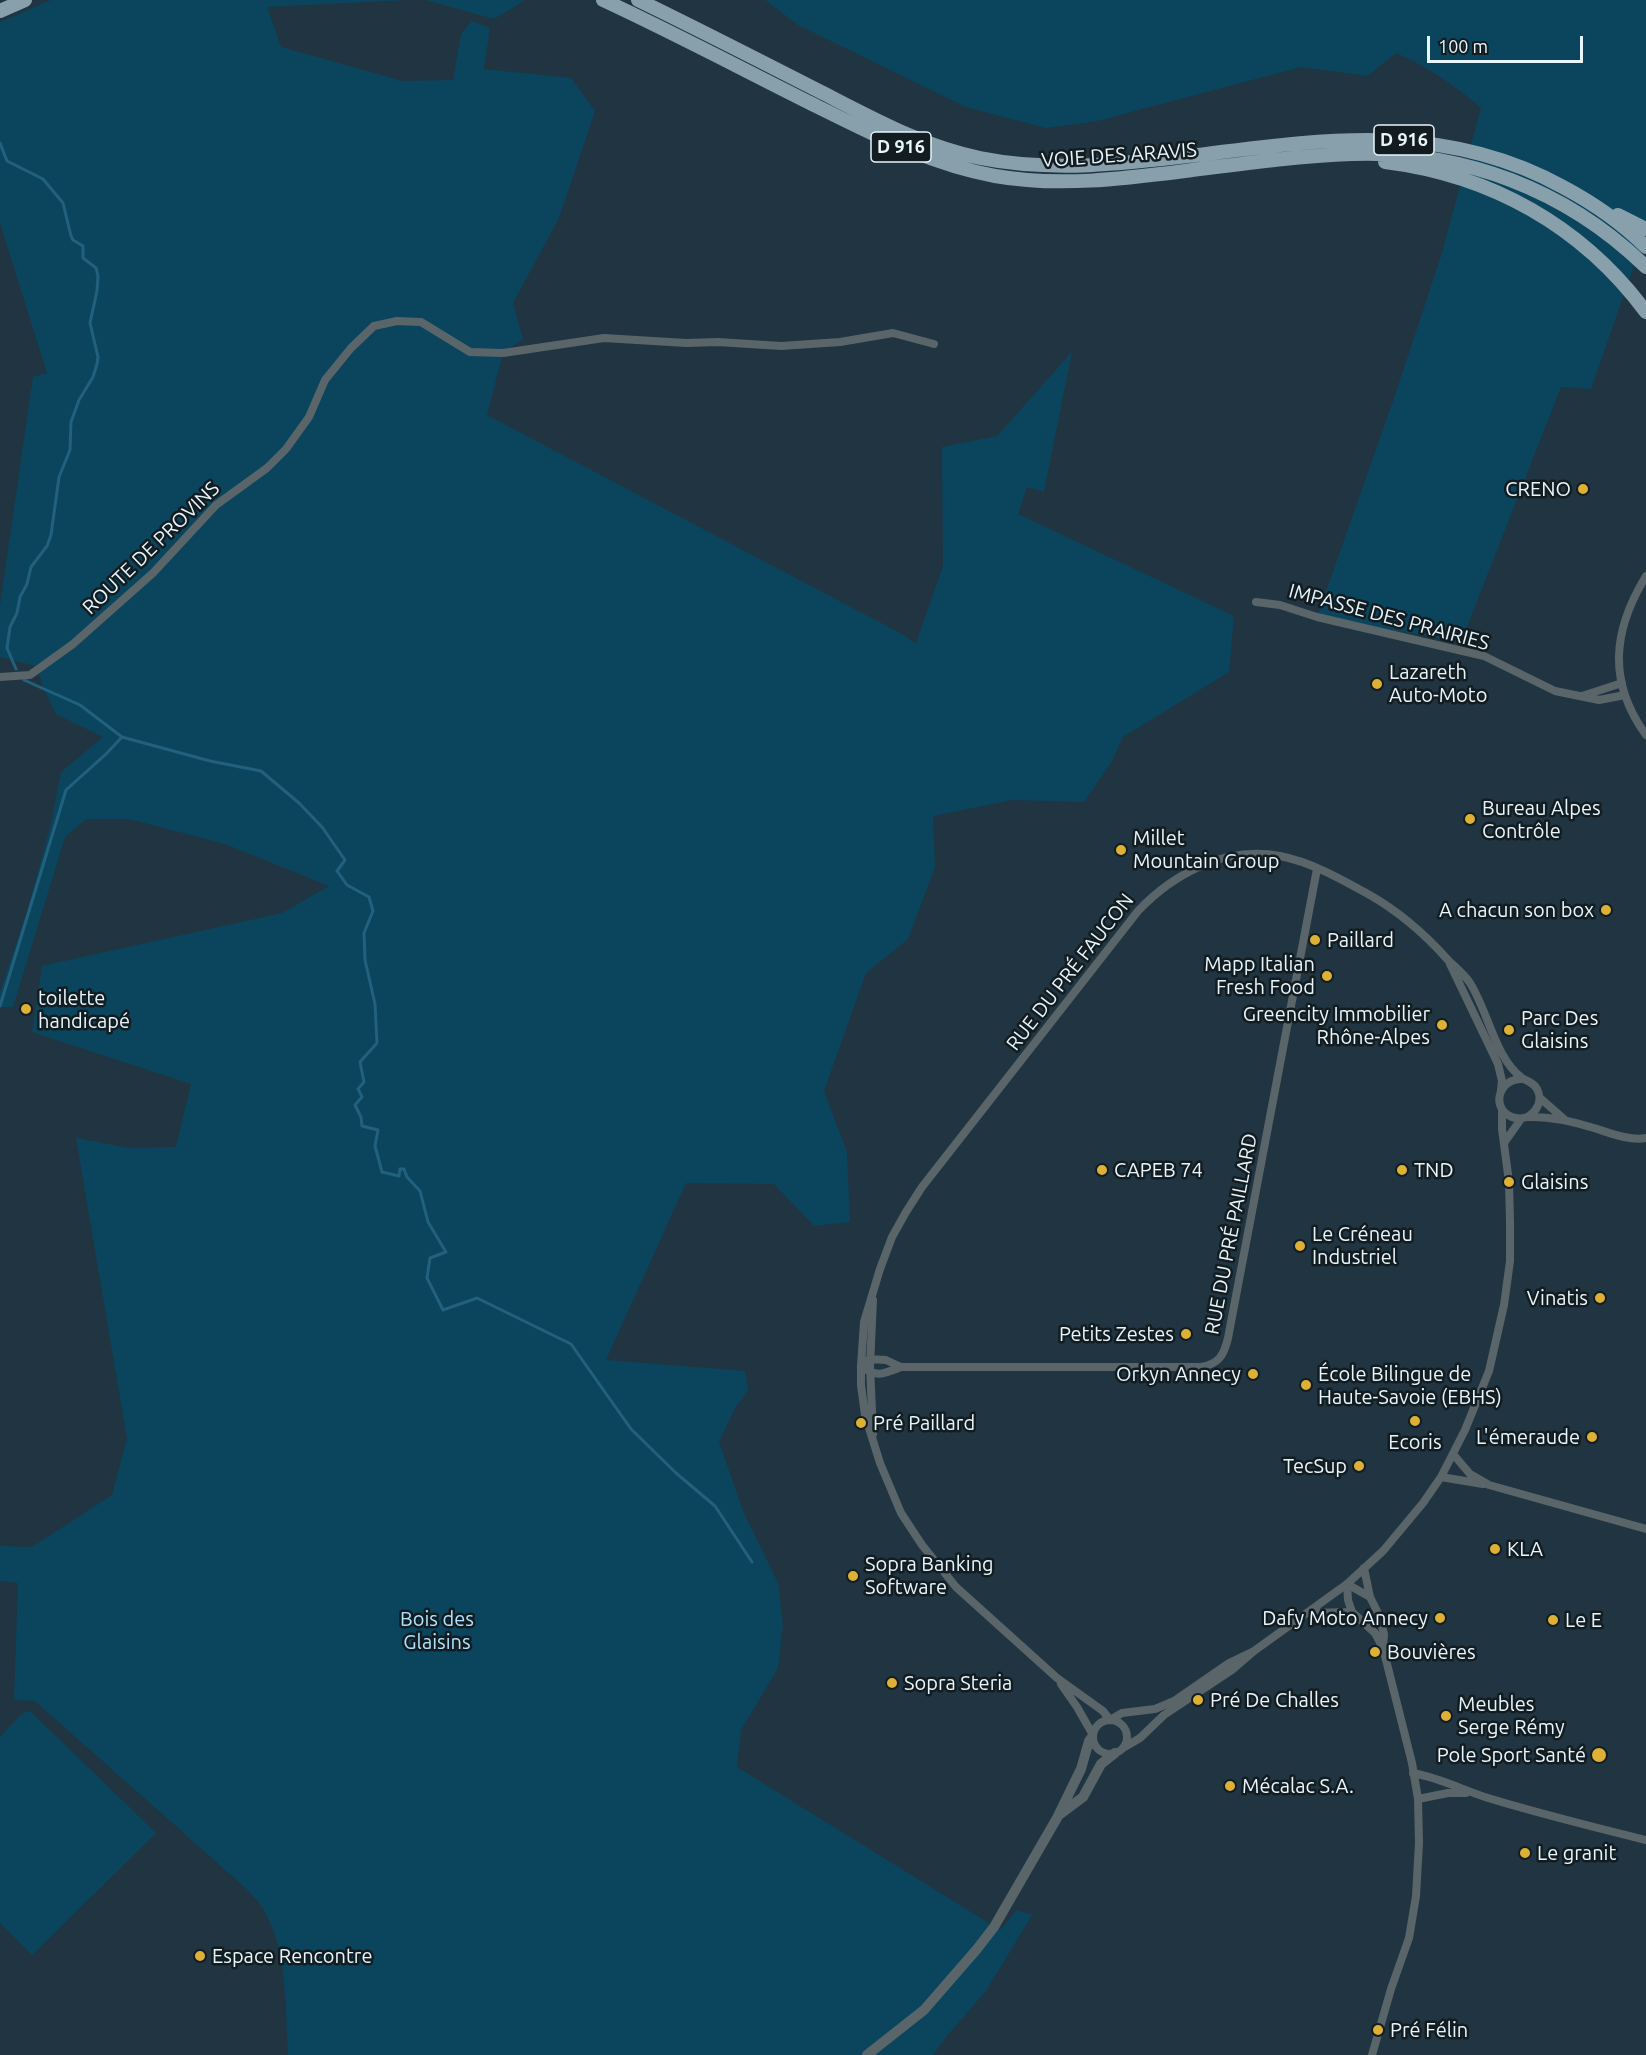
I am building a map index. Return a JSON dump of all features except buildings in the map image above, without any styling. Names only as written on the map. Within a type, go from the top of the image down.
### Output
[{"type":"highway","points":[[0,11],[26,0]]},
{"type":"highway","name":"VOIE DES ARAVIS","points":[[603,0],[869,133],[922,156],[972,171],[1017,179],[1079,181],[1142,177],[1329,155],[1406,155],[1442,160],[1498,174],[1544,194],[1579,213],[1608,233],[1646,267]]},
{"type":"highway","name":"VOIE DES ARAVIS","points":[[638,0],[899,131],[980,158],[1020,164],[1096,166],[1288,143],[1341,139],[1393,139],[1434,143],[1494,157],[1524,167],[1605,212],[1646,247]]},
{"type":"highway","points":[[1329,155],[1422,168],[1463,179],[1510,197],[1549,219],[1581,243],[1619,279],[1646,312]]},
{"type":"highway","points":[[1575,194],[1646,229]]},
{"type":"street","name":"ROUTE DE PROVINS","points":[[0,677],[30,675],[73,644],[153,573],[216,505],[267,468],[286,449],[309,417],[325,380],[351,348],[374,326],[397,321],[421,322],[470,352],[503,353],[604,338],[686,344],[718,342],[781,346],[840,342],[893,333],[934,344]]},
{"type":"street","points":[[1646,576],[1631,602],[1621,631],[1619,652],[1625,695],[1636,720],[1646,735]]},
{"type":"street","name":"IMPASSE DES PRAIRIES","points":[[1256,602],[1280,605],[1317,617],[1484,656],[1544,687],[1578,697],[1599,700],[1625,695]]},
{"type":"street","points":[[1578,697],[1622,683]]},
{"type":"street","name":"RUE DU PRÉ FAUCON","points":[[1110,1720],[1103,1711],[1057,1678],[956,1587],[934,1563],[912,1532],[884,1476],[865,1415],[861,1385],[864,1322],[892,1237],[922,1187],[1149,900],[1171,882],[1191,870],[1228,858],[1271,855],[1290,859],[1352,886],[1406,918],[1422,931],[1470,982],[1506,1060],[1523,1079]]},
{"type":"street","name":"RUE DU PRÉ PAILLARD","points":[[870,1373],[884,1374],[901,1367],[1201,1367],[1215,1364],[1220,1359],[1228,1338],[1317,869]]},
{"type":"street","name":"RUE DU PRÉ FAUCON","points":[[1447,958],[1497,1064],[1502,1081],[1501,1091]]},
{"type":"street","points":[[1057,1818],[1083,1797],[1101,1764],[1140,1738],[1164,1715],[1232,1670],[1254,1651],[1347,1584],[1383,1551],[1441,1477],[1466,1430],[1489,1371],[1502,1323],[1510,1261],[1510,1201],[1502,1129],[1501,1091],[1510,1081],[1523,1079],[1535,1086],[1540,1098],[1564,1120]]},
{"type":"street","points":[[1504,1143],[1524,1118],[1536,1109],[1540,1098]]},
{"type":"street","points":[[1502,1110],[1507,1115],[1524,1118],[1542,1116],[1628,1137],[1646,1138]]},
{"type":"street","name":"RUE DU PRÉ FAUCON","points":[[873,1291],[870,1359],[873,1440]]},
{"type":"street","points":[[870,1359],[861,1366],[870,1373]]},
{"type":"street","name":"RUE DU PRÉ PAILLARD","points":[[870,1359],[886,1360],[901,1367]]},
{"type":"street","points":[[1453,1454],[1470,1474],[1489,1485]]},
{"type":"street","points":[[1441,1477],[1489,1485],[1646,1529]]},
{"type":"street","points":[[1364,1568],[1370,1597],[1379,1615],[1384,1634],[1383,1647]]},
{"type":"street","points":[[1347,1584],[1370,1597]]},
{"type":"street","points":[[1347,1584],[1348,1600],[1352,1612],[1375,1633],[1383,1647],[1413,1773],[1420,1823],[1417,1884],[1409,1938],[1372,2055]]},
{"type":"street","points":[[1308,1613],[1352,1612]]},
{"type":"street","points":[[867,2055],[924,2010],[994,1926],[1057,1818],[1081,1769],[1089,1741],[1100,1722],[1110,1720],[1122,1713],[1155,1709],[1174,1701],[1229,1663],[1254,1651]]},
{"type":"street","name":"RUE DU PRÉ FAUCON","points":[[1057,1678],[1093,1736]]},
{"type":"street","points":[[1110,1720],[1120,1723],[1126,1731],[1127,1740],[1119,1751]]},
{"type":"street","points":[[1093,1736],[1095,1746],[1102,1752],[1119,1751]]},
{"type":"street","points":[[1413,1773],[1431,1776],[1475,1794],[1563,1820],[1646,1840]]},
{"type":"street","points":[[1418,1799],[1456,1792],[1475,1794]]},
{"type":"green space","name":"Bois des Glaisins","points":[[51,0],[408,0],[267,7],[281,47],[403,81],[453,80],[461,34],[472,21],[490,28],[484,69],[571,78],[595,111],[559,218],[513,303],[523,339],[503,353],[487,415],[916,643],[943,566],[942,447],[997,436],[1072,352],[1044,492],[1027,487],[1018,514],[1234,616],[1229,672],[1123,737],[1111,763],[1084,802],[1012,800],[933,816],[935,867],[908,939],[866,973],[824,1091],[847,1152],[850,1222],[814,1226],[774,1184],[686,1183],[606,1360],[745,1371],[748,1390],[735,1408],[719,1442],[743,1511],[778,1583],[783,1624],[778,1668],[741,1730],[737,1767],[1000,1930],[1017,1910],[1032,1915],[986,1991],[933,2055],[288,2055],[282,1964],[272,1928],[265,1912],[254,1897],[35,1701],[14,1700],[18,1583],[0,1581],[0,1546],[32,1547],[112,1495],[127,1439],[76,1138],[129,1148],[176,1147],[191,1084],[32,1032],[42,966],[282,913],[329,886],[225,844],[129,819],[86,819],[65,837],[13,1007],[0,1007],[0,992],[27,912],[51,824],[61,772],[103,737],[56,714],[36,666],[0,657],[0,605],[33,377],[47,373],[0,223],[0,22]]},
{"type":"green space","points":[[426,0],[524,0],[524,1],[494,19]]},
{"type":"green space","points":[[765,0],[1646,0],[1646,231],[1591,389],[1561,387],[1461,642],[1317,617],[1442,253],[1481,108],[1441,77],[1396,53],[1368,76],[1301,67],[1097,121],[1046,128],[966,107],[798,25]]},
{"type":"green space","points":[[31,1712],[156,1833],[32,1955],[0,1923],[0,1737],[19,1716]]},
{"type":"waterway","points":[[0,143],[7,161],[43,179],[63,203],[71,236],[83,246],[83,258],[96,268],[98,276],[90,323],[98,357],[97,364],[71,422],[70,450],[59,477],[51,535],[47,546],[31,567],[17,613],[10,627],[7,648],[16,669]]},
{"type":"waterway","points":[[24,680],[80,705],[122,737],[210,761],[261,771],[299,803],[322,827],[345,860],[337,871],[347,885],[369,897],[373,911],[364,933],[365,960],[375,1004],[377,1043],[360,1062],[364,1082],[358,1089],[362,1097],[355,1105],[361,1117],[362,1126],[378,1130],[375,1146],[382,1172],[399,1176],[400,1169],[404,1169],[407,1177],[420,1191],[428,1222],[446,1252],[430,1258],[427,1278],[443,1310],[477,1298],[571,1344],[631,1429],[676,1473],[715,1506],[752,1562]]},
{"type":"waterway","points":[[0,1006],[66,790],[122,737]]},
{"type":"place","name":"CRENO","points":[[1583,489]]},
{"type":"place","name":"Lazareth Auto-Moto","points":[[1377,684]]},
{"type":"place","name":"Bureau Alpes Contrôle","points":[[1470,819]]},
{"type":"place","name":"Millet Mountain Group","points":[[1121,850]]},
{"type":"place","name":"A chacun son box","points":[[1606,910]]},
{"type":"place","name":"Paillard","points":[[1315,940]]},
{"type":"place","name":"Mapp Italian Fresh Food","points":[[1327,976]]},
{"type":"place","name":"toilette handicapé","points":[[26,1009]]},
{"type":"place","name":"Greencity Immobilier Rhône-Alpes","points":[[1442,1025]]},
{"type":"place","name":"Parc Des Glaisins","points":[[1509,1030]]},
{"type":"place","name":"CAPEB 74","points":[[1102,1170]]},
{"type":"place","name":"TND","points":[[1402,1170]]},
{"type":"place","name":"Glaisins","points":[[1509,1182]]},
{"type":"place","name":"Le Créneau Industriel","points":[[1300,1246]]},
{"type":"place","name":"Vinatis","points":[[1600,1298]]},
{"type":"place","name":"Petits Zestes","points":[[1186,1334]]},
{"type":"place","name":"Orkyn Annecy","points":[[1253,1374]]},
{"type":"place","name":"École Bilingue de Haute-Savoie (EBHS)","points":[[1306,1385]]},
{"type":"place","name":"Ecoris","points":[[1415,1421]]},
{"type":"place","name":"Pré Paillard","points":[[861,1423]]},
{"type":"place","name":"L'émeraude","points":[[1592,1437]]},
{"type":"place","name":"TecSup","points":[[1359,1466]]},
{"type":"place","name":"KLA","points":[[1495,1549]]},
{"type":"place","name":"Sopra Banking Software","points":[[853,1576]]},
{"type":"place","name":"Dafy Moto Annecy","points":[[1440,1618]]},
{"type":"place","name":"Le E","points":[[1553,1620]]},
{"type":"place","name":"Bouvières","points":[[1375,1652]]},
{"type":"place","name":"Sopra Steria","points":[[892,1683]]},
{"type":"place","name":"Pré De Challes","points":[[1198,1700]]},
{"type":"place","name":"Meubles Serge Rémy","points":[[1446,1716]]},
{"type":"place","name":"Pole Sport Santé","points":[[1599,1755]]},
{"type":"place","name":"Mécalac S.A.","points":[[1230,1786]]},
{"type":"place","name":"Le granit","points":[[1525,1853]]},
{"type":"place","name":"Espace Rencontre","points":[[200,1956]]},
{"type":"place","name":"Pré Félin","points":[[1378,2030]]}]
